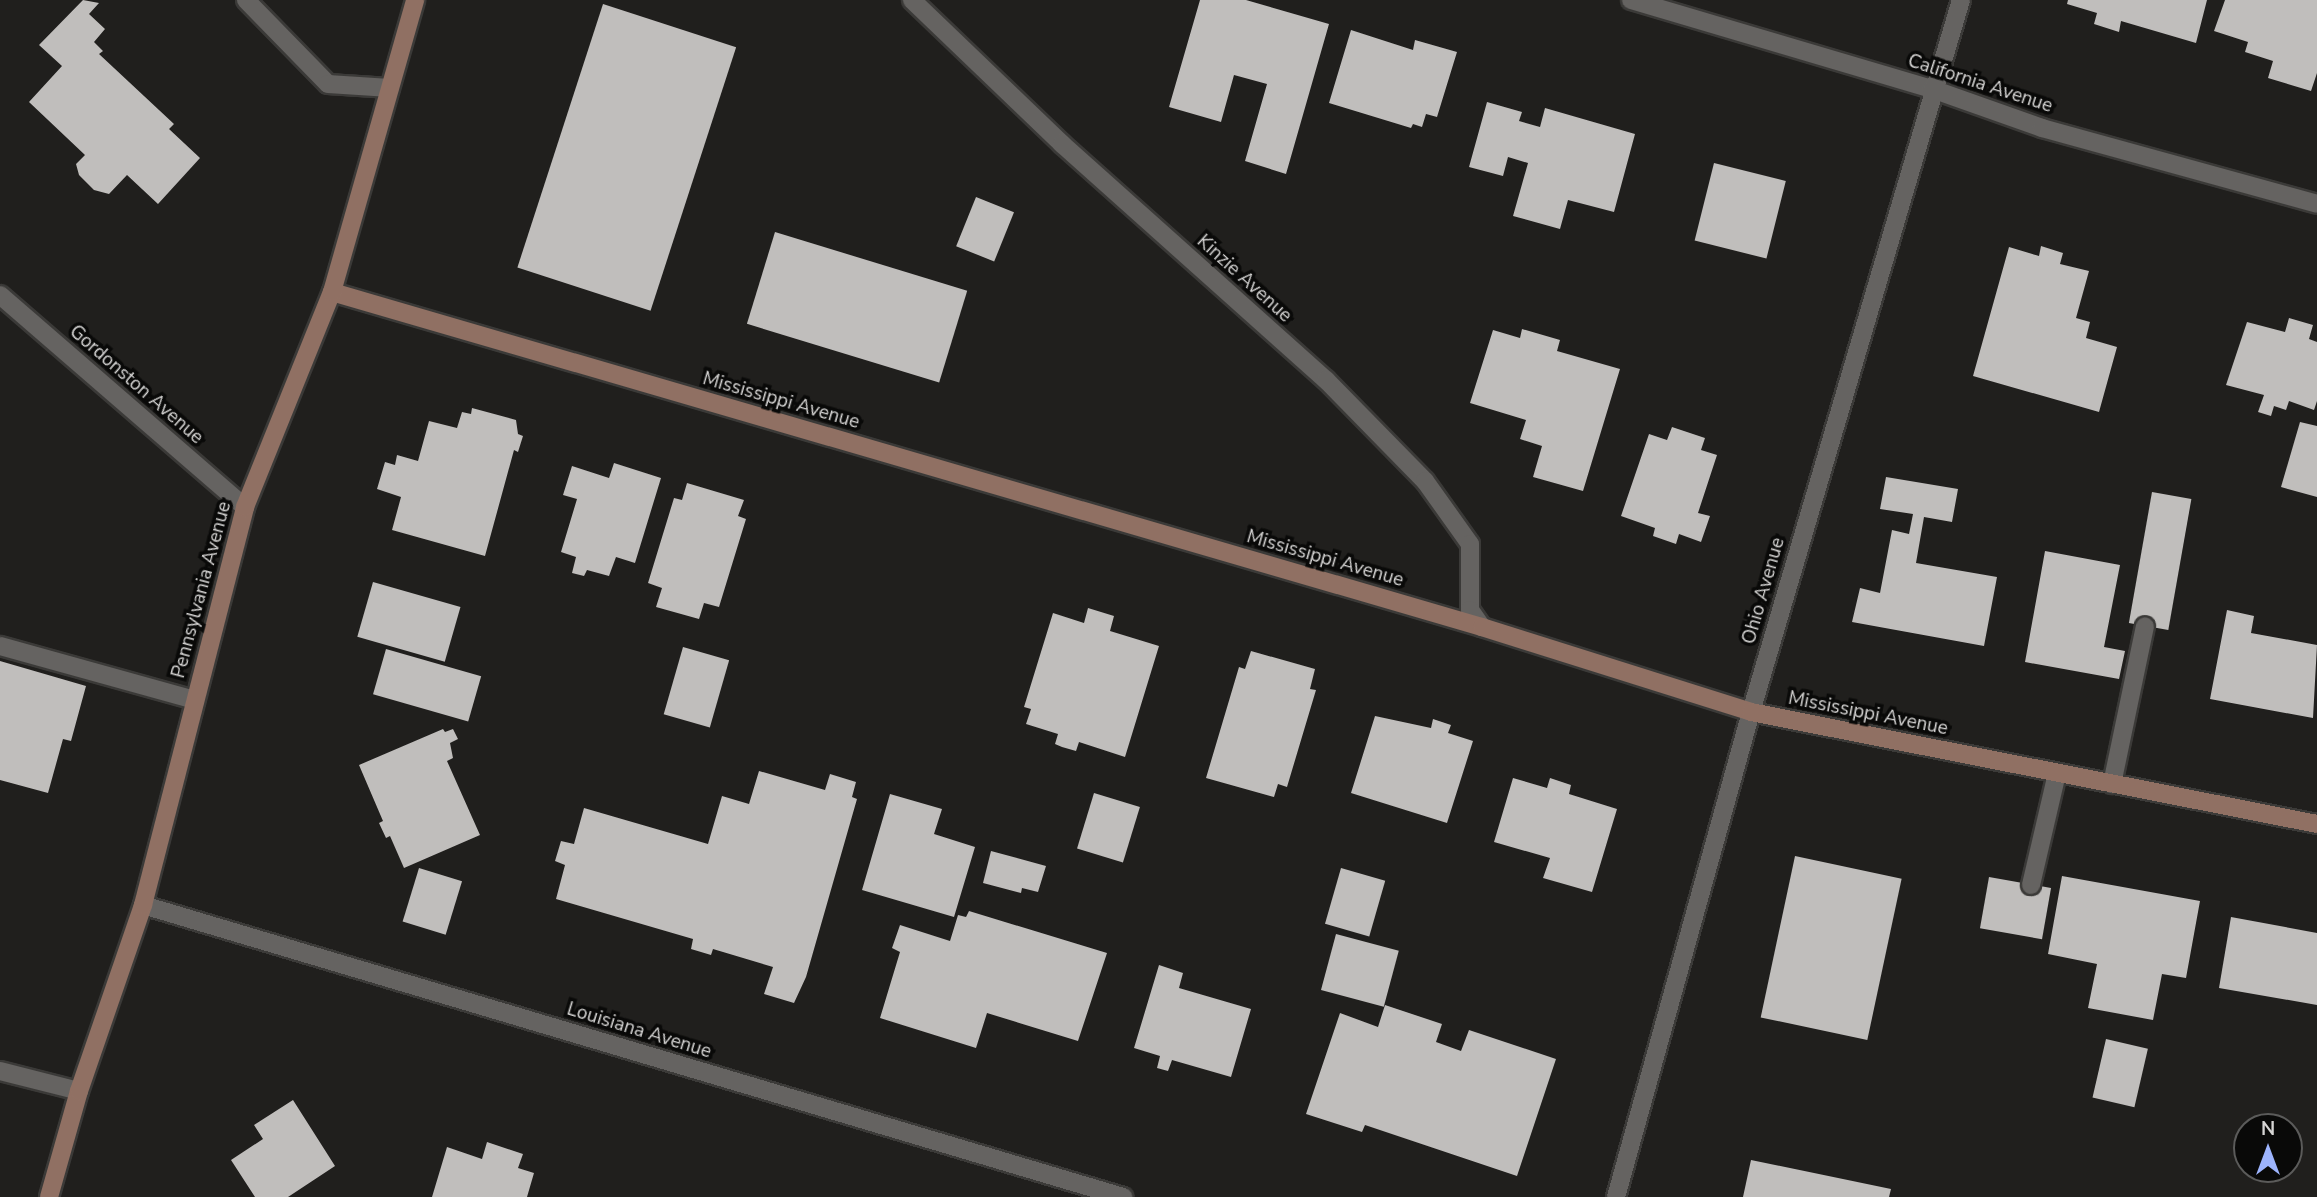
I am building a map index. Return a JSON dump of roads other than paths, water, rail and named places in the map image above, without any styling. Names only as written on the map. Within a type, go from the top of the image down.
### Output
[{"type":"street","points":[[246,0],[328,84],[390,88]]},
{"type":"street","name":"Pennsylvania Avenue","points":[[48,1197],[79,1091],[143,905],[245,507],[332,292],[415,0]]},
{"type":"street","name":"Kinzie Avenue","points":[[912,0],[1062,145],[1326,380],[1425,481],[1470,544],[1470,610],[1482,627]]},
{"type":"street","name":"California Avenue","points":[[1631,0],[1932,89],[2042,128],[2317,204]]},
{"type":"street","name":"Ohio Avenue","points":[[1616,1197],[1751,712],[1932,89],[1961,0]]},
{"type":"street","name":"Mississippi Avenue","points":[[332,292],[1482,627],[1751,712],[2317,824]]},
{"type":"street","name":"Gordonston Avenue","points":[[0,295],[245,507]]},
{"type":"street","points":[[2112,784],[2145,626]]},
{"type":"street","points":[[0,646],[195,701]]},
{"type":"street","points":[[2031,884],[2057,773]]},
{"type":"street","name":"Louisiana Avenue","points":[[143,905],[1123,1197]]},
{"type":"street","points":[[0,1071],[79,1091]]}]
